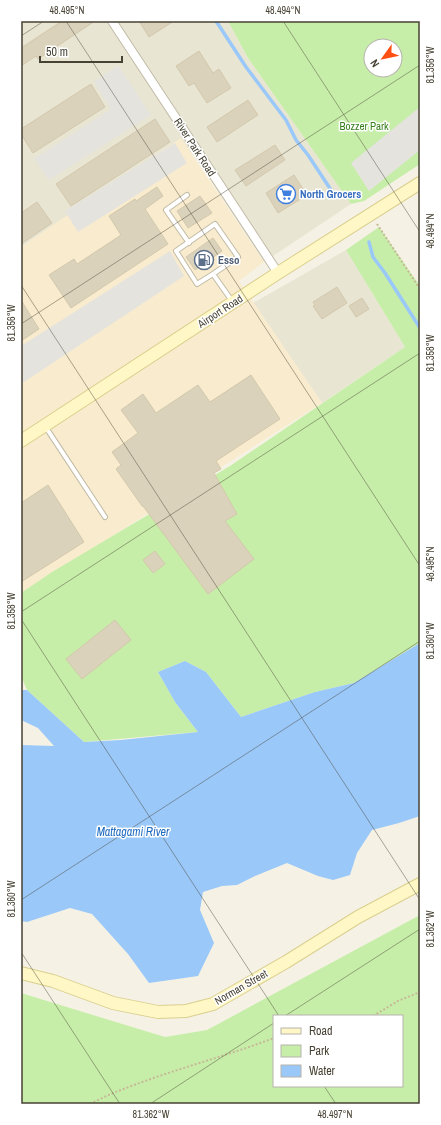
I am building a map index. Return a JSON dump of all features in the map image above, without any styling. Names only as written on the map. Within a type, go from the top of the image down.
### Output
[{"type":"main road","name":"Airport Road","points":[[24,438],[45,426],[233,302],[420,183]]},
{"type":"main road","name":"Norman Street","points":[[21,973],[53,982],[113,1003],[158,1012],[186,1011],[213,1004],[286,962],[358,917],[420,884]]},
{"type":"street","name":"River Park Road","points":[[112,21],[278,273]]},
{"type":"lane","points":[[187,195],[166,210],[189,243]]},
{"type":"lane","points":[[215,224],[238,257],[213,274],[197,284],[176,251],[215,224]]},
{"type":"lane","points":[[213,274],[233,302]]},
{"type":"lane","points":[[45,426],[105,517]]},
{"type":"path","points":[[371,214],[420,289]]},
{"type":"path","points":[[375,1015],[398,1000],[420,992]]},
{"type":"path","points":[[90,1104],[121,1090],[246,1049],[273,1038]]},
{"type":"path","points":[[21,1103],[32,1104]]},
{"type":"shaded area","points":[[21,21],[228,21],[248,58],[351,204],[264,262],[223,196],[181,139],[21,247]]},
{"type":"shaded area","points":[[118,65],[151,115],[49,180],[34,159],[111,109],[94,82]]},
{"type":"shaded area","points":[[420,107],[420,150],[369,191],[351,163]]},
{"type":"shaded area","points":[[181,138],[264,262],[239,281],[322,403],[21,594],[21,247]]},
{"type":"shaded area","points":[[175,143],[187,163],[78,232],[65,211]]},
{"type":"shaded area","points":[[346,250],[405,347],[322,403],[253,303]]},
{"type":"shaded area","points":[[170,251],[184,276],[21,384],[21,346]]},
{"type":"green space","name":"Bozzer Park","points":[[228,21],[420,21],[420,164],[364,201],[351,204],[248,58]]},
{"type":"green space","points":[[379,227],[420,286],[420,643],[354,683],[315,692],[241,717],[206,672],[185,661],[158,672],[175,702],[198,732],[84,742],[27,690],[21,676],[21,593],[52,572],[230,466],[405,347],[346,250]]},
{"type":"green space","points":[[420,915],[420,1104],[21,1104],[21,993],[165,1037],[207,1030]]},
{"type":"water","name":"Mattagami River","points":[[420,643],[420,816],[372,830],[357,853],[350,875],[333,880],[318,876],[287,863],[237,885],[222,886],[203,892],[200,910],[214,943],[198,976],[149,983],[128,954],[92,914],[70,908],[27,922],[21,921],[21,745],[54,746],[38,728],[21,720],[21,690],[27,690],[84,742],[121,740],[198,732],[175,702],[158,672],[185,661],[206,672],[241,717],[315,692],[354,683]]},
{"type":"building","points":[[62,21],[95,21],[38,59],[36,56],[21,66],[21,48]]},
{"type":"building","points":[[139,21],[174,21],[149,37]]},
{"type":"building","points":[[199,51],[213,73],[219,69],[231,88],[207,103],[194,83],[189,86],[176,66]]},
{"type":"building","points":[[91,84],[105,107],[33,153],[21,134],[21,129]]},
{"type":"building","points":[[248,100],[258,115],[217,142],[207,127]]},
{"type":"building","points":[[155,119],[170,142],[71,206],[56,184]]},
{"type":"building","points":[[275,145],[285,160],[246,186],[235,170]]},
{"type":"building","name":"North Grocers","points":[[294,175],[307,195],[278,213],[266,193]]},
{"type":"building","points":[[157,187],[163,196],[145,209],[168,244],[71,308],[49,275],[74,259],[77,264],[121,235],[109,216]]},
{"type":"building","points":[[200,196],[212,213],[188,228],[177,211]]},
{"type":"building","points":[[37,202],[52,223],[21,244],[21,213]]},
{"type":"building","points":[[213,238],[222,251],[195,270],[186,257]]},
{"type":"building","points":[[337,287],[347,303],[322,319],[313,306],[315,305],[313,302]]},
{"type":"building","points":[[362,298],[369,309],[356,317],[349,306]]},
{"type":"building","points":[[21,300],[39,329],[21,341]]},
{"type":"building","points":[[251,375],[280,419],[216,461],[221,469],[214,473],[237,514],[225,521],[254,559],[208,594],[116,469],[121,465],[112,452],[138,433],[121,410],[143,394],[156,413],[198,385],[210,402]]},
{"type":"building","points":[[48,485],[84,542],[21,582],[21,503]]},
{"type":"building","points":[[155,551],[165,564],[153,573],[143,560]]},
{"type":"building","points":[[115,620],[131,640],[82,679],[66,659]]},
{"type":"waterway","points":[[216,21],[246,67],[286,120],[296,140],[308,155],[333,193]]},
{"type":"waterway","points":[[369,242],[373,257],[420,328]]},
{"type":"place","name":"North Grocers","points":[[286,194]]},
{"type":"place","name":"Esso","points":[[204,260]]}]
